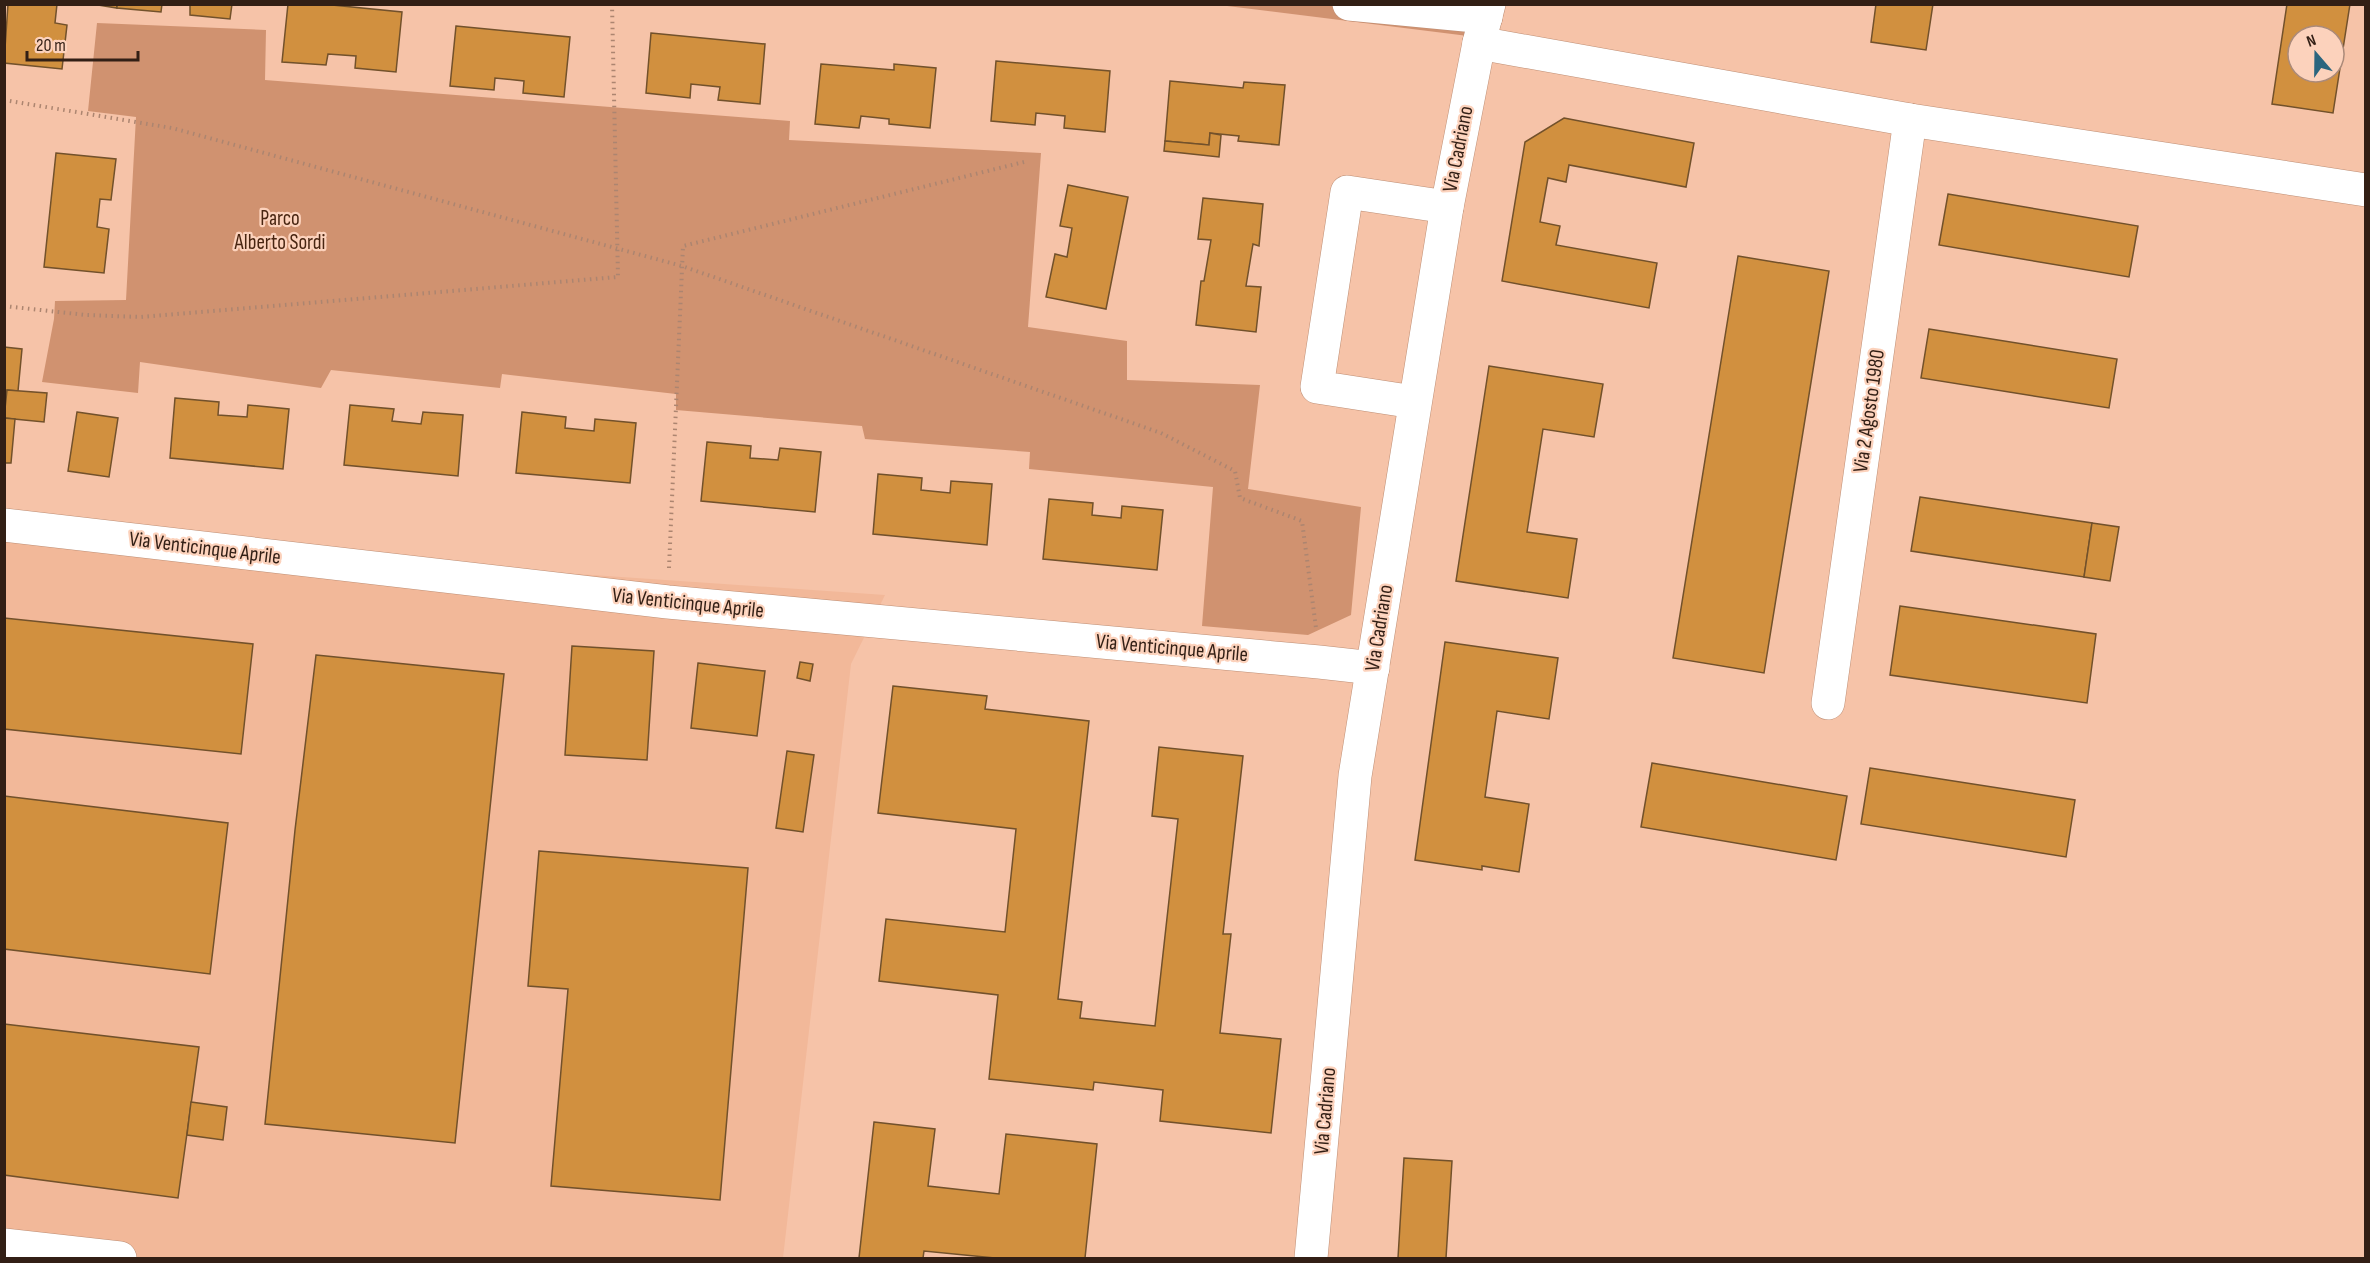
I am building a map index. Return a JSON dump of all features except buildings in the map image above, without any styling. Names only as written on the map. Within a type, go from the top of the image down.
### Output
[{"type":"street","points":[[1349,4],[1484,21],[1910,120],[2366,190]]},
{"type":"street","name":"Via Cadriano","points":[[1311,1258],[1354,776],[1447,207],[1484,21]]},
{"type":"street","name":"Via 2 Agosto 1980","points":[[1828,702],[1910,120]]},
{"type":"street","points":[[1414,402],[1317,387],[1347,192],[1447,207]]},
{"type":"street","name":"Via Venticinque Aprile","points":[[4,525],[668,602],[1372,668]]},
{"type":"street","points":[[4,1245],[120,1258]]},
{"type":"path","points":[[4,306],[86,315],[141,317],[618,277],[612,4]]},
{"type":"path","points":[[4,100],[172,128],[682,266],[1161,433],[1235,471],[1240,498],[1302,521],[1319,662]]},
{"type":"path","points":[[668,602],[683,246],[1028,161]]},
{"type":"shaded area","points":[[4,535],[885,595],[851,664],[783,1258],[5,1258]]},
{"type":"green space","points":[[1219,5],[1491,5],[1484,38]]},
{"type":"green space","name":"Parco Alberto Sordi","points":[[97,23],[266,30],[265,80],[790,121],[789,140],[1041,153],[1028,327],[1127,341],[1127,380],[1260,385],[1248,489],[1361,507],[1351,615],[1308,635],[1202,626],[1213,487],[1029,469],[1030,452],[865,439],[862,426],[676,410],[676,394],[502,374],[500,388],[331,370],[321,388],[140,362],[138,393],[42,382],[54,319],[55,301],[126,300],[136,117],[88,111]]}]
